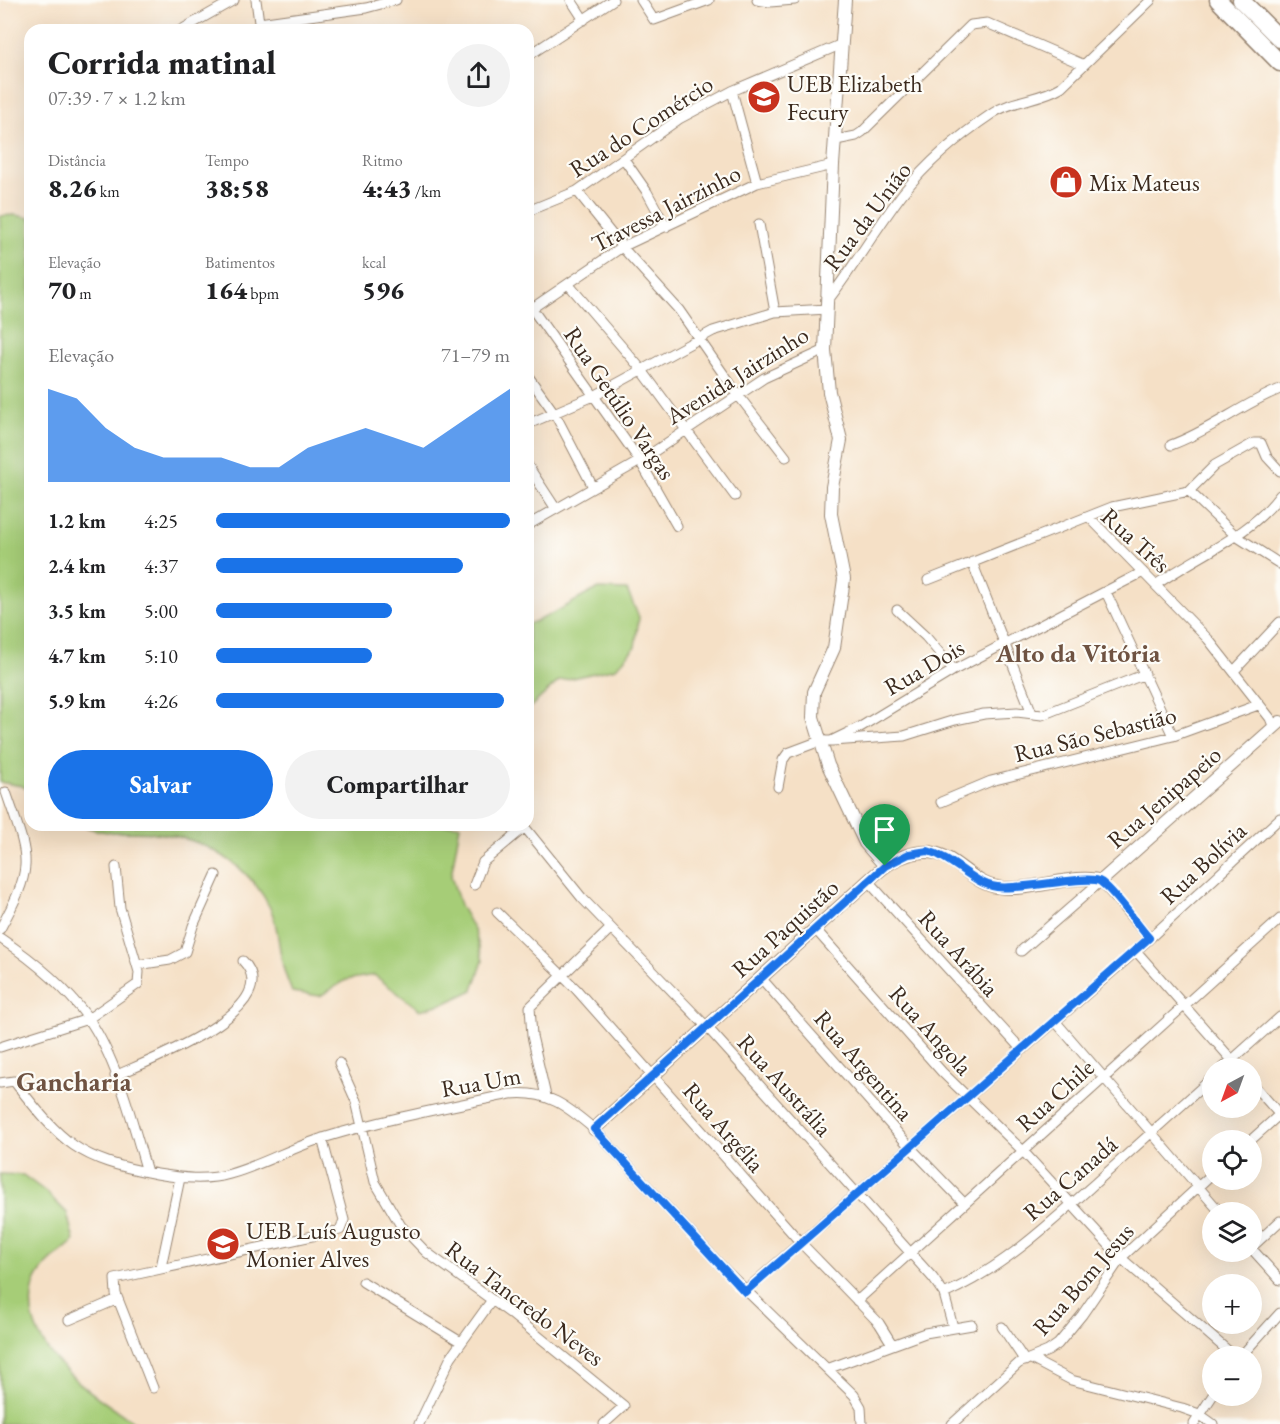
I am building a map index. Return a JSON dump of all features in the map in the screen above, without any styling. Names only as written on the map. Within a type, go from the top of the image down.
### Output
[{"type":"highway","points":[[1218,0],[1280,63]]},
{"type":"highway","points":[[1241,0],[1280,39]]},
{"type":"street","points":[[192,24],[234,0]]},
{"type":"street","points":[[256,0],[259,24]]},
{"type":"street","points":[[273,24],[366,4],[396,0]]},
{"type":"street","points":[[571,0],[584,20]]},
{"type":"street","points":[[534,52],[613,0]]},
{"type":"street","points":[[641,0],[654,20],[709,0]]},
{"type":"street","points":[[757,0],[795,0]]},
{"type":"street","name":"Avenida Jairzinho","points":[[534,522],[640,461],[764,378],[825,350],[833,165],[845,0]]},
{"type":"street","points":[[836,140],[856,136],[862,132],[971,25],[978,22],[987,23],[1082,64],[1151,0]]},
{"type":"street","name":"Rua do Comércio","points":[[534,209],[577,191],[679,119],[732,91],[842,44]]},
{"type":"street","name":"Rua da União","points":[[828,304],[904,193],[970,128],[1014,103],[1052,93],[1061,87],[1082,64]]},
{"type":"street","points":[[732,91],[756,183]]},
{"type":"street","points":[[624,159],[647,192],[666,227]]},
{"type":"street","name":"Travessa Jairzinho","points":[[534,304],[569,285],[622,248],[756,183],[833,165]]},
{"type":"street","points":[[577,191],[622,248],[679,310],[738,395],[786,457]]},
{"type":"street","points":[[759,224],[775,312]]},
{"type":"street","points":[[569,285],[641,369],[735,496]]},
{"type":"street","points":[[534,422],[596,395],[699,336],[775,312],[828,304]]},
{"type":"street","name":"Rua Getúlio Vargas","points":[[534,314],[596,395],[640,461],[677,526]]},
{"type":"street","points":[[825,350],[829,392],[841,440],[834,469],[831,514],[844,579],[834,648],[813,699],[813,717],[825,741],[828,765],[865,843],[885,866]]},
{"type":"street","points":[[534,384],[555,414],[593,488]]},
{"type":"street","points":[[1171,446],[1204,431],[1252,401],[1280,388]]},
{"type":"street","points":[[1090,518],[1112,507],[1189,491],[1215,465],[1232,453],[1258,442],[1267,458],[1280,471]]},
{"type":"street","points":[[534,475],[556,509]]},
{"type":"street","points":[[1189,491],[1236,536],[1280,564]]},
{"type":"street","points":[[1157,584],[1187,563],[1236,536],[1280,495]]},
{"type":"street","name":"Rua Três","points":[[928,580],[1090,518],[1157,584],[1208,639],[1258,705],[1277,725]]},
{"type":"street","points":[[972,562],[1032,713]]},
{"type":"street","name":"Rua Dois","points":[[825,741],[872,720],[954,670],[1143,572]]},
{"type":"street","points":[[1106,592],[1173,736]]},
{"type":"street","points":[[897,610],[926,637],[954,670]]},
{"type":"street","points":[[1234,671],[1280,622]]},
{"type":"street","points":[[778,788],[783,760],[788,753],[825,741],[904,736],[965,718],[1049,713],[1145,674]]},
{"type":"street","name":"Rua São Sebastião","points":[[941,802],[991,781],[1173,736],[1258,705]]},
{"type":"street","name":"Rua Jenipapeio","points":[[1021,951],[1277,725]]},
{"type":"street","points":[[0,929],[19,894],[26,867],[23,844],[6,792]]},
{"type":"street","name":"Rua Bolívia","points":[[745,1292],[1136,951],[1280,818]]},
{"type":"street","points":[[474,885],[483,862],[518,831]]},
{"type":"street","name":"Rua Austrália","points":[[528,831],[610,929],[706,1027],[910,1251],[944,1294],[953,1327]]},
{"type":"street","name":"Rua Paquistão","points":[[594,1129],[885,866],[909,854],[928,851],[943,857],[978,880],[995,887],[1029,887],[1088,878],[1101,881]]},
{"type":"street","points":[[0,1047],[88,1019],[138,984],[140,978],[137,965],[120,908],[116,867]]},
{"type":"street","points":[[137,965],[170,960],[185,952],[193,926],[216,875]]},
{"type":"street","name":"Rua Arábia","points":[[868,881],[1022,1050]]},
{"type":"street","points":[[1101,881],[1149,938]]},
{"type":"street","name":"Rua Argélia","points":[[497,912],[564,976],[801,1243],[879,1323],[892,1344]]},
{"type":"street","name":"Rua Chile","points":[[857,1301],[1280,919]]},
{"type":"street","points":[[546,1096],[532,1036],[530,1009],[610,929]]},
{"type":"street","name":"Rua Angola","points":[[816,930],[967,1098],[1022,1150],[1121,1258],[1222,1346]]},
{"type":"street","points":[[0,938],[26,955],[63,988],[88,1019],[115,1076],[147,1172]]},
{"type":"street","points":[[1136,951],[1230,1058]]},
{"type":"street","points":[[115,1076],[224,1022],[240,1006],[253,982],[252,972],[243,962]]},
{"type":"street","name":"Rua Argentina","points":[[762,978],[910,1148],[964,1203]]},
{"type":"street","points":[[1234,1058],[1280,1017]]},
{"type":"street","points":[[1055,1021],[1211,1202]]},
{"type":"street","name":"Rua Tancredo Neves","points":[[339,1063],[356,1101],[375,1182],[401,1226],[426,1252],[492,1300],[624,1406],[604,1424]]},
{"type":"street","name":"Rua Um","points":[[4,1082],[14,1081],[55,1130],[81,1153],[111,1165],[180,1178],[229,1174],[322,1138],[362,1126],[510,1094],[537,1093],[546,1096],[594,1129],[745,1292],[858,1400],[862,1424]]},
{"type":"street","name":"Rua Canadá","points":[[944,1294],[996,1266],[1072,1205],[1202,1087]]},
{"type":"street","points":[[1262,1094],[1280,1114],[1262,1130]]},
{"type":"street","points":[[153,1388],[118,1299],[113,1283],[116,1278],[161,1267],[281,1245],[340,1230],[344,1220],[322,1138]]},
{"type":"street","points":[[161,1267],[180,1178]]},
{"type":"street","name":"Rua Bom Jesus","points":[[951,1424],[1014,1367],[1048,1351],[1065,1337],[1121,1258],[1202,1183]]},
{"type":"street","points":[[1262,1238],[1280,1221]]},
{"type":"street","points":[[1262,1260],[1280,1280]]},
{"type":"street","points":[[363,1282],[461,1341]]},
{"type":"street","points":[[69,1320],[118,1299]]},
{"type":"street","points":[[419,1424],[439,1378],[461,1341],[492,1300]]},
{"type":"street","points":[[1250,1346],[1280,1313]]},
{"type":"street","points":[[827,1369],[892,1344],[953,1327],[972,1325]]},
{"type":"street","points":[[1002,1328],[1028,1360],[1071,1380],[1199,1414],[1213,1424]]},
{"type":"street","points":[[1194,1424],[1205,1406]]},
{"type":"green space","points":[[0,216],[24,217],[24,787],[0,782]]},
{"type":"green space","points":[[598,589],[627,590],[639,617],[635,647],[616,668],[559,681],[534,704],[534,622]]},
{"type":"green space","points":[[100,831],[459,831],[451,876],[460,905],[475,932],[483,961],[473,990],[448,1002],[420,1010],[374,975],[346,980],[320,996],[292,992],[281,959],[275,922],[270,908],[250,878],[237,866],[207,847],[190,840],[145,832]]},
{"type":"green space","points":[[0,1174],[23,1175],[46,1192],[67,1213],[74,1241],[45,1266],[37,1278],[31,1308],[36,1329],[47,1349],[81,1384],[137,1424],[0,1424]]},
{"type":"place","name":"UEB Elizabeth Fecury","points":[[764,97]]},
{"type":"place","name":"Mix Mateus","points":[[1066,182]]},
{"type":"place","name":"UEB Luís Augusto Monier Alves","points":[[223,1244]]},
{"type":"district","name":"Alto da Vitória","points":[[1078,653]]},
{"type":"district","name":"Gancharia","points":[[74,1081]]},
{"type":"route","points":[[928,851],[943,857],[978,880],[995,887],[1029,887],[1084,878],[1095,879],[1101,881],[1149,938],[745,1292],[594,1129],[885,866],[909,854],[928,851]]}]
